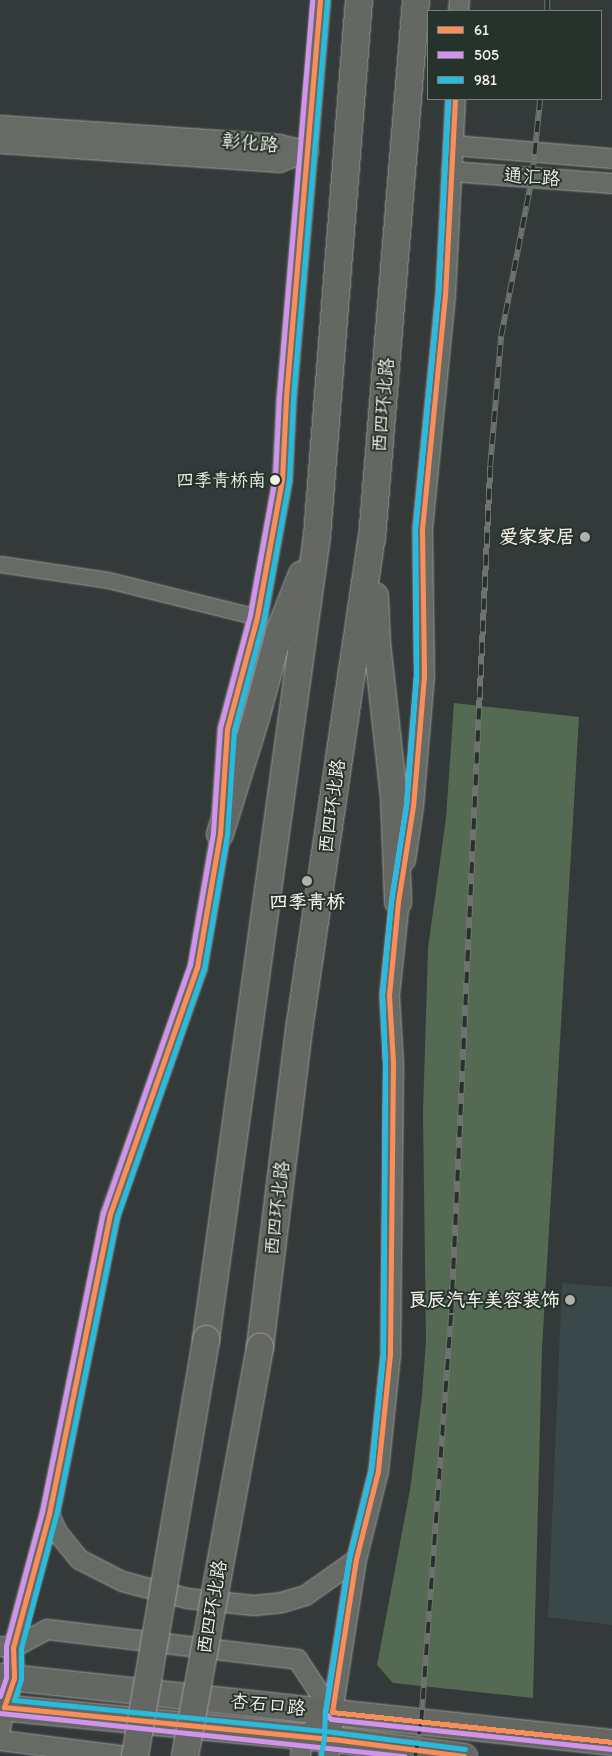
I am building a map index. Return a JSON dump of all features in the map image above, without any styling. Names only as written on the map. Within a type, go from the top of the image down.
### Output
[{"type":"highway","points":[[134,1756],[206,1339],[317,536],[359,0]]},
{"type":"highway","name":"西四环北路","points":[[185,1756],[260,1347],[300,1023],[372,538],[416,0]]},
{"type":"highway","points":[[220,834],[279,632],[317,536]]},
{"type":"highway","points":[[372,538],[377,644],[394,796],[398,902]]},
{"type":"main road","name":"杏石口路","points":[[7,1677],[612,1742]]},
{"type":"main road","name":"杏石口路","points":[[1,1714],[316,1749],[464,1756]]},
{"type":"street","points":[[1,1714],[7,1677],[7,1647],[49,1514],[110,1214],[197,967],[220,834],[227,729],[257,617],[282,479],[286,398],[320,0]]},
{"type":"street","points":[[316,1749],[332,1712],[356,1559],[378,1471],[390,1354],[393,1063],[389,995],[398,902],[413,806],[424,676],[422,529],[445,295],[455,100]]},
{"type":"street","name":"彰化路","points":[[0,125],[278,144],[308,151]]},
{"type":"street","name":"彰化路","points":[[0,142],[279,162],[308,151]]},
{"type":"street","name":"通汇路","points":[[453,146],[612,158]]},
{"type":"street","name":"通汇路","points":[[451,171],[612,183]]},
{"type":"street","points":[[0,564],[108,580],[257,617]]},
{"type":"street","points":[[49,1514],[57,1532],[79,1559],[122,1581],[187,1598],[254,1605],[281,1602],[305,1596],[356,1559]]},
{"type":"street","points":[[7,1647],[47,1629],[297,1659],[332,1712]]},
{"type":"street","points":[[316,1749],[332,1712]]},
{"type":"street","points":[[0,1740],[127,1756]]},
{"type":"shaded area","points":[[562,1283],[612,1287],[612,1625],[548,1617]]},
{"type":"green space","points":[[454,703],[579,717],[542,1349],[533,1698],[393,1683],[377,1665],[410,1490],[422,1396],[426,1340],[423,1113],[428,948],[446,818]]},
{"type":"railway","points":[[547,0],[547,10]]},
{"type":"railway","points":[[415,1756],[421,1721],[451,1313],[490,466],[501,336],[532,176],[540,100]]},
{"type":"transit line","name":"505","points":[[0,1696],[6,1677],[6,1646],[42,1512],[103,1213],[190,965],[213,833],[220,728],[250,615],[275,478],[279,397],[312,0]]},
{"type":"transit line","name":"61","points":[[320,0],[286,398],[282,479],[257,617],[227,729],[220,834],[197,967],[110,1214],[49,1514],[13,1647],[14,1678],[4,1707],[332,1739],[464,1756]]},
{"type":"transit line","name":"981","points":[[327,1],[293,399],[289,480],[264,618],[234,730],[227,835],[204,968],[117,1216],[56,1515],[21,1648],[21,1679],[14,1700],[333,1732],[465,1749]]},
{"type":"transit line","name":"505","points":[[448,100],[438,294],[415,528],[416,676],[406,805],[391,901],[382,995],[385,1063],[383,1354],[371,1470],[349,1558],[325,1713],[331,1719],[611,1749]]},
{"type":"transit line","name":"981","points":[[321,1754],[324,1738],[325,1711],[349,1558],[371,1470],[383,1354],[385,1063],[382,995],[391,901],[406,805],[416,676],[415,528],[438,294],[448,100]]},
{"type":"transit line","name":"61","points":[[455,100],[445,295],[422,529],[424,676],[413,806],[398,902],[389,995],[393,1063],[390,1354],[378,1471],[356,1559],[332,1712],[612,1742]]},
{"type":"transit line","name":"505","points":[[0,1713],[405,1756]]},
{"type":"place","name":"四季青桥南","points":[[275,480]]},
{"type":"place","name":"爱家家居","points":[[585,537]]},
{"type":"place","name":"四季青桥","points":[[307,881]]},
{"type":"place","name":"良辰汽车美容装饰","points":[[570,1300]]}]
